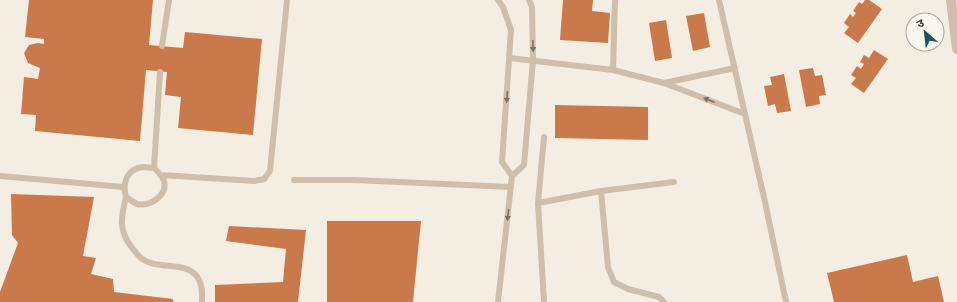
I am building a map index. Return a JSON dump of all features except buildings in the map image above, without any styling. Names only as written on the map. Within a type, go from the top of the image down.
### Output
[{"type":"street","points":[[951,0],[957,49]]},
{"type":"lane","points":[[162,46],[169,0]]},
{"type":"lane","points":[[161,175],[254,181],[264,179],[270,171],[287,0]]},
{"type":"lane","points":[[498,0],[503,7],[512,30],[502,162],[512,176]]},
{"type":"lane","points":[[498,302],[512,176],[524,165],[534,60],[532,6],[529,0]]},
{"type":"lane","points":[[613,70],[615,0]]},
{"type":"lane","points":[[719,0],[786,302]]},
{"type":"lane","points":[[510,58],[613,70],[664,82],[745,114]]},
{"type":"lane","points":[[664,82],[735,68]]},
{"type":"lane","points":[[154,168],[160,72]]},
{"type":"lane","points":[[544,137],[538,203],[544,302]]},
{"type":"lane","points":[[126,197],[137,204],[148,204],[157,200],[164,190],[164,182],[161,175],[154,168],[136,168],[128,175],[123,187],[126,197],[121,219],[126,240],[142,259],[154,264],[190,270],[198,277],[202,286],[202,302]]},
{"type":"lane","points":[[0,176],[123,187]]},
{"type":"lane","points":[[294,180],[355,180],[510,187]]},
{"type":"lane","points":[[538,203],[601,191],[674,182]]},
{"type":"lane","points":[[601,191],[608,267],[614,282],[628,289],[659,297],[664,302]]}]
